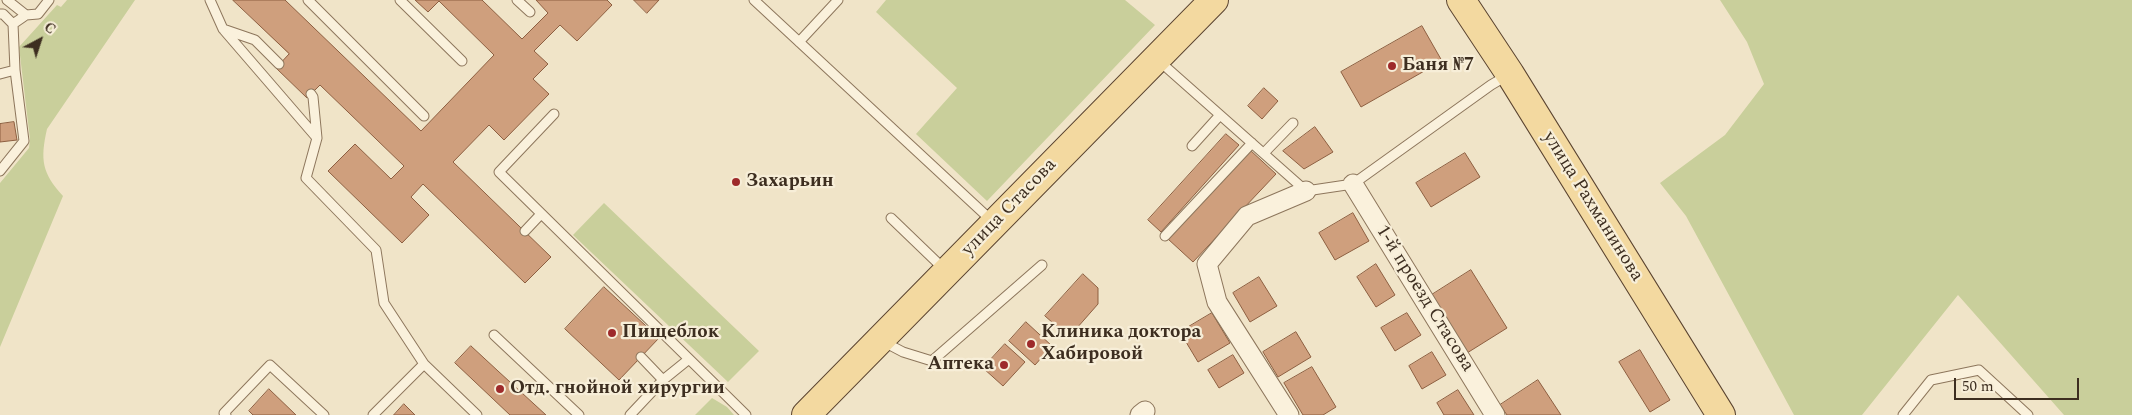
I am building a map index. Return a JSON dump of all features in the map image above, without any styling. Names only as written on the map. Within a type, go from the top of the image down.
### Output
[{"type":"main road","name":"улица Стасова","points":[[806,415],[1214,0]]},
{"type":"main road","name":"улица Рахманинова","points":[[1462,0],[1510,74],[1721,415]]},
{"type":"street","name":"1-й проезд Стасова","points":[[1353,184],[1495,415]]},
{"type":"street","points":[[1289,415],[1217,302],[1207,264],[1247,216],[1306,191]]},
{"type":"lane","points":[[7,0],[26,16]]},
{"type":"lane","points":[[13,24],[26,16],[38,14],[49,0]]},
{"type":"lane","points":[[210,0],[222,29],[317,138]]},
{"type":"lane","points":[[308,0],[424,116]]},
{"type":"lane","points":[[400,0],[462,61]]},
{"type":"lane","points":[[517,0],[530,12]]},
{"type":"lane","points":[[754,0],[909,149],[994,224]]},
{"type":"lane","points":[[799,42],[838,0]]},
{"type":"lane","points":[[0,14],[3,14],[13,24],[15,70],[24,140],[0,171]]},
{"type":"lane","points":[[222,29],[255,40],[279,64]]},
{"type":"lane","points":[[1156,59],[1306,191],[1353,184],[1491,85],[1510,74]]},
{"type":"lane","points":[[0,74],[15,70]]},
{"type":"lane","points":[[311,94],[313,97],[317,138],[306,178],[376,250],[384,303],[424,364],[471,413]]},
{"type":"lane","points":[[554,114],[499,172],[746,415]]},
{"type":"lane","points":[[1192,146],[1220,115]]},
{"type":"lane","points":[[1264,153],[1293,123]]},
{"type":"lane","points":[[1165,236],[1252,143]]},
{"type":"lane","points":[[524,231],[542,214]]},
{"type":"lane","points":[[890,218],[947,272]]},
{"type":"lane","points":[[879,340],[903,352],[932,361],[1042,265]]},
{"type":"lane","points":[[494,335],[579,415]]},
{"type":"lane","points":[[641,357],[663,380]]},
{"type":"lane","points":[[630,415],[663,380],[689,359]]},
{"type":"lane","points":[[373,415],[424,364]]},
{"type":"lane","points":[[226,415],[224,413],[270,365],[324,415]]},
{"type":"lane","points":[[1903,415],[1931,380],[1979,370],[2028,415]]},
{"type":"green space","points":[[67,0],[135,0],[47,129],[43,158],[44,166],[56,188],[63,196],[0,347],[0,183],[29,148],[30,139],[19,47],[57,5],[61,7]]},
{"type":"green space","points":[[886,0],[1125,0],[1155,25],[987,201],[916,134],[957,88],[876,12]]},
{"type":"green space","points":[[1720,0],[2132,0],[2132,415],[2064,415],[1958,295],[1862,415],[1794,415],[1686,216],[1660,183],[1725,135],[1764,84],[1747,42]]},
{"type":"green space","points":[[604,203],[759,351],[728,382],[573,235]]},
{"type":"green space","points":[[712,398],[727,407],[734,415],[695,415]]},
{"type":"building","points":[[233,0],[285,0],[421,131],[494,55],[439,1],[428,12],[415,0],[482,0],[522,39],[548,13],[536,0],[607,0],[612,5],[577,41],[560,25],[534,51],[548,64],[533,79],[549,94],[504,140],[489,125],[453,162],[551,257],[525,283],[423,184],[411,197],[429,215],[402,243],[328,171],[355,144],[391,179],[404,166],[320,85],[307,98],[276,68],[289,54]]},
{"type":"building","points":[[634,0],[659,0],[647,13]]},
{"type":"building","name":"Баня №7","points":[[1422,26],[1442,61],[1361,107],[1341,72]]},
{"type":"building","points":[[1264,88],[1278,101],[1262,119],[1248,106]]},
{"type":"building","points":[[14,122],[17,140],[0,142],[0,124]]},
{"type":"building","points":[[1315,127],[1333,152],[1304,169],[1283,151]]},
{"type":"building","points":[[1226,134],[1239,145],[1161,232],[1148,220]]},
{"type":"building","points":[[1250,150],[1276,174],[1193,262],[1168,239]]},
{"type":"building","points":[[1465,153],[1480,177],[1431,207],[1416,183]]},
{"type":"building","points":[[1353,213],[1369,241],[1335,260],[1319,233]]},
{"type":"building","points":[[1376,264],[1395,295],[1376,307],[1357,277]]},
{"type":"building","points":[[1471,270],[1507,328],[1467,353],[1430,296]]},
{"type":"building","points":[[1083,274],[1098,288],[1098,304],[1069,337],[1045,316]]},
{"type":"building","points":[[1259,277],[1277,306],[1250,322],[1233,293]]},
{"type":"building","name":"Пищеблок","points":[[604,287],[659,338],[619,380],[565,329]]},
{"type":"building","points":[[1212,313],[1230,343],[1198,362],[1180,332]]},
{"type":"building","points":[[1407,313],[1421,335],[1395,351],[1381,328]]},
{"type":"building","name":"Клиника доктора Хабировой","points":[[1026,322],[1052,346],[1035,365],[1009,341]]},
{"type":"building","points":[[1296,332],[1311,357],[1278,377],[1263,352]]},
{"type":"building","name":"Аптека","points":[[1005,344],[1025,362],[1003,386],[983,368]]},
{"type":"building","name":"Отд. гнойной хирургии","points":[[471,346],[546,415],[510,415],[455,363]]},
{"type":"building","points":[[1640,350],[1670,400],[1650,412],[1619,362]]},
{"type":"building","points":[[1432,352],[1446,375],[1422,389],[1409,366]]},
{"type":"building","points":[[1233,355],[1244,373],[1219,388],[1208,370]]},
{"type":"building","points":[[1312,367],[1336,407],[1323,415],[1303,415],[1284,383]]},
{"type":"building","points":[[1538,380],[1561,415],[1507,415],[1500,405]]},
{"type":"building","points":[[269,389],[296,415],[253,415],[249,411]]},
{"type":"building","points":[[1458,390],[1474,415],[1444,415],[1437,403]]},
{"type":"building","points":[[404,404],[415,415],[394,415]]},
{"type":"place","name":"Баня №7","points":[[1392,66]]},
{"type":"place","name":"Захарьин","points":[[736,182]]},
{"type":"place","name":"Пищеблок","points":[[612,333]]},
{"type":"place","name":"Клиника доктора Хабировой","points":[[1031,344]]},
{"type":"place","name":"Аптека","points":[[1004,365]]},
{"type":"place","name":"Отд. гнойной хирургии","points":[[500,389]]}]
